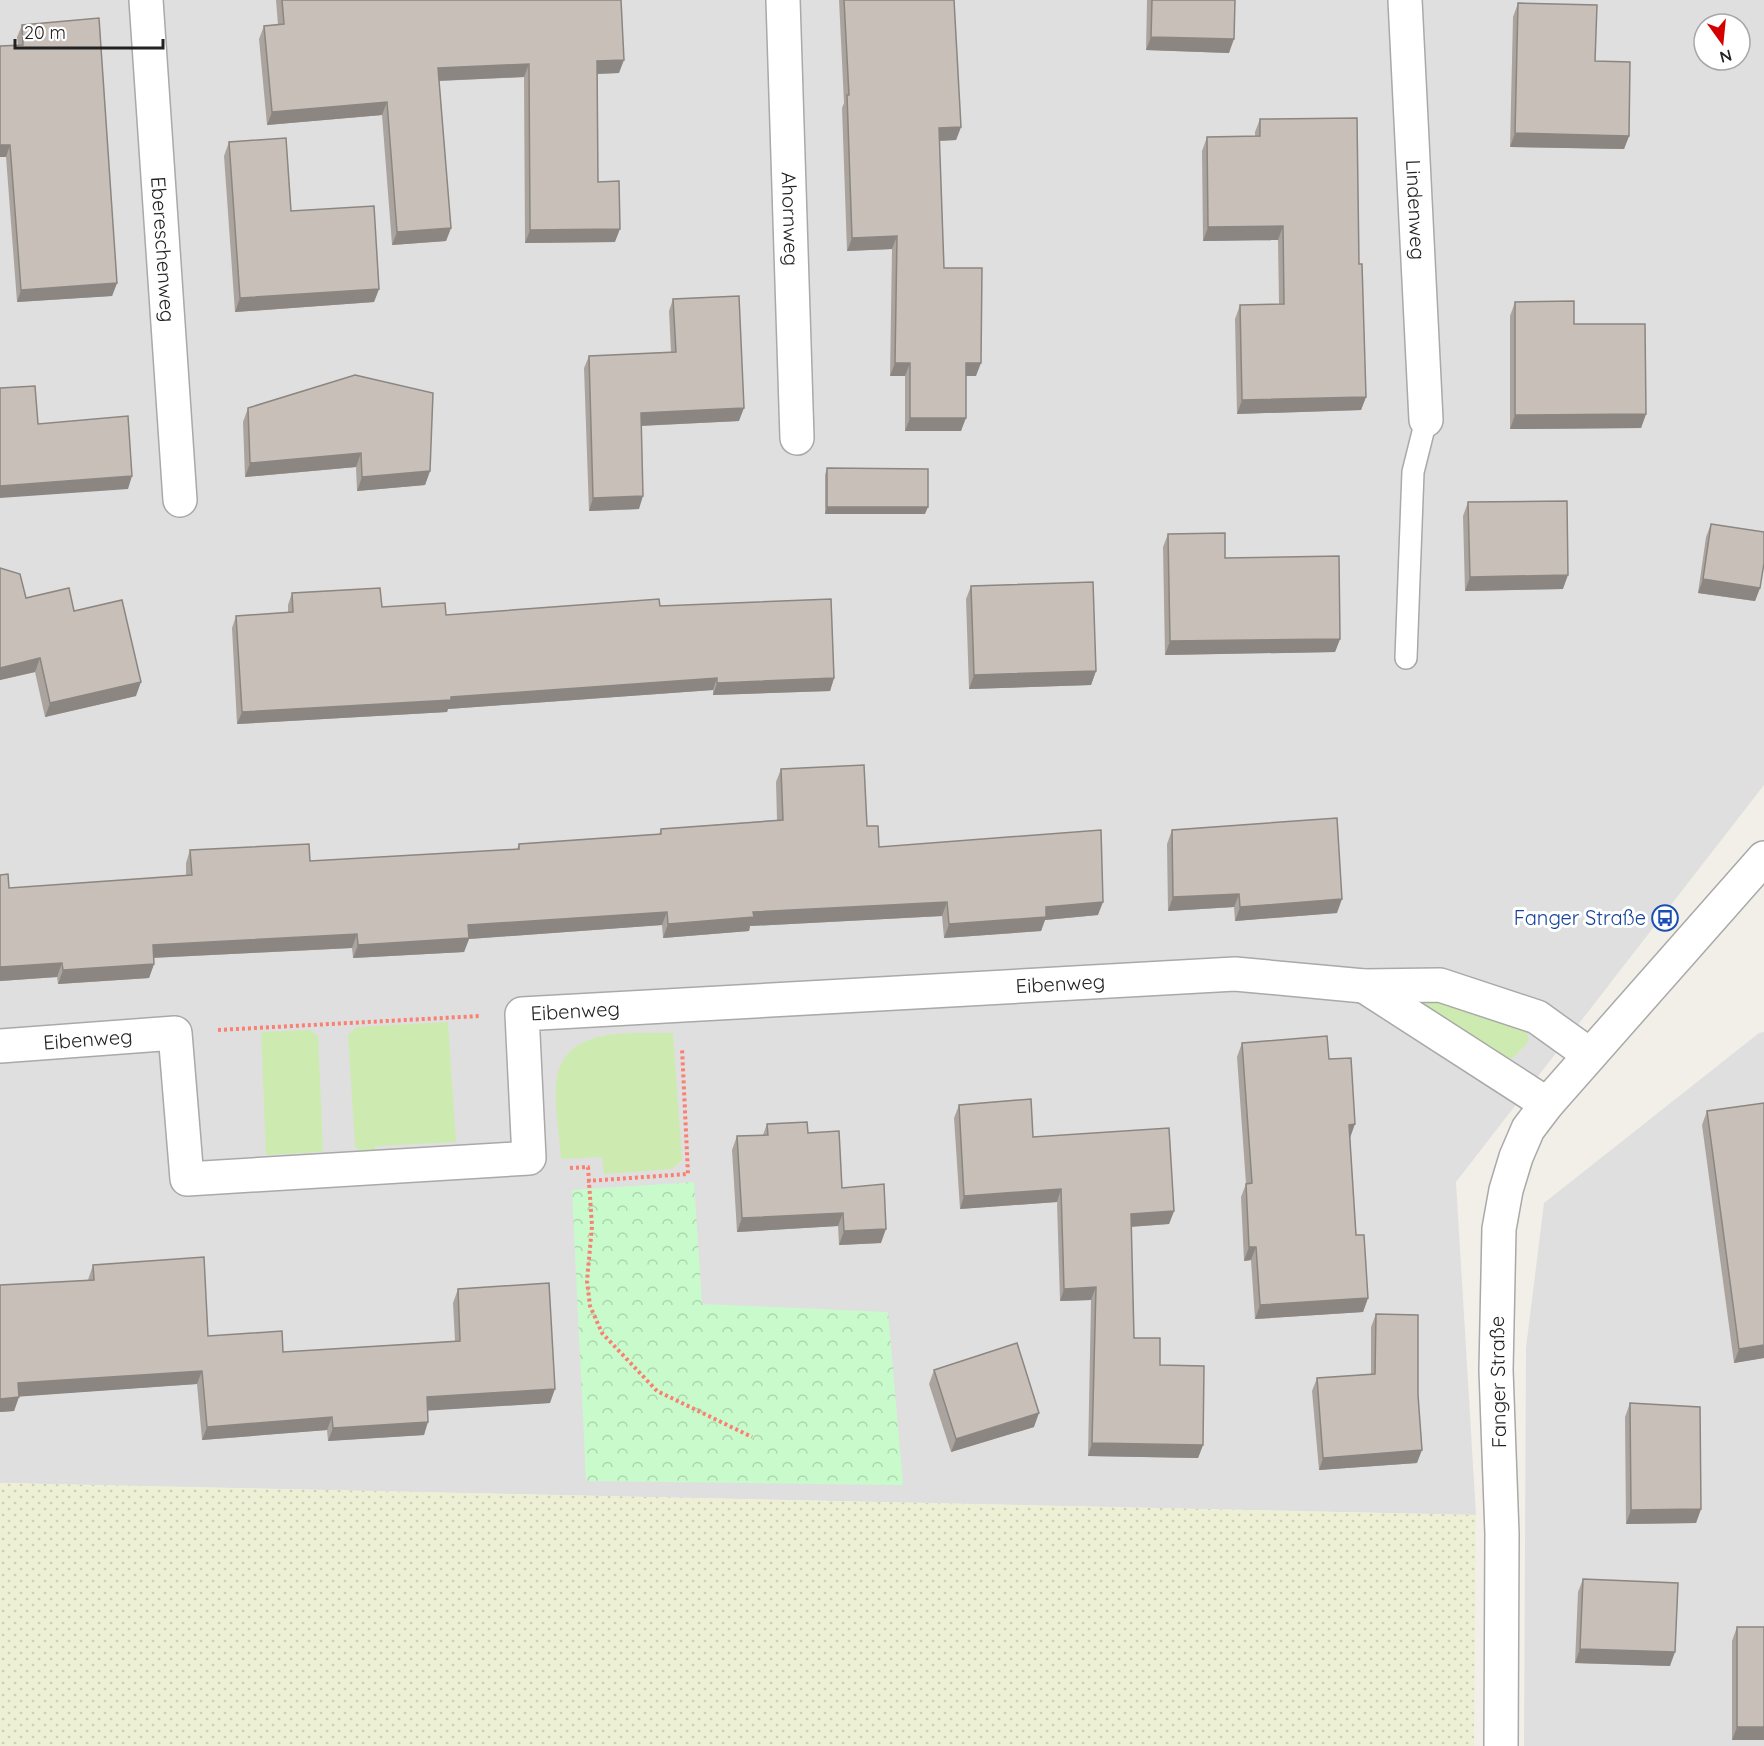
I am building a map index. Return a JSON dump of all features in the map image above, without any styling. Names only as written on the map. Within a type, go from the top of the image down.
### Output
[{"type":"street","name":"Ebereschenweg","points":[[146,0],[180,500]]},
{"type":"street","name":"Ahornweg","points":[[783,0],[797,438]]},
{"type":"street","name":"Lindenweg","points":[[1405,0],[1426,420]]},
{"type":"street","name":"Fanger Straße","points":[[1501,1746],[1502,1545],[1496,1370],[1499,1229],[1506,1190],[1528,1129],[1547,1104],[1764,858]]},
{"type":"street","name":"Eibenweg","points":[[529,1158],[522,1014],[1235,974],[1364,986],[1440,985],[1537,1017],[1590,1055]]},
{"type":"street","name":"Eibenweg","points":[[1364,986],[1547,1104]]},
{"type":"street","name":"Eibenweg","points":[[0,1046],[175,1032]]},
{"type":"street","points":[[175,1032],[187,1179],[529,1158]]},
{"type":"lane","points":[[1406,658],[1413,472],[1426,420]]},
{"type":"path","points":[[587,1181],[688,1174],[680,1004]]},
{"type":"path","points":[[175,1032],[522,1014]]},
{"type":"path","points":[[529,1158],[562,1168],[588,1167],[587,1181],[592,1226],[587,1281],[590,1306],[602,1333],[657,1391],[752,1437]]},
{"type":"shaded area","points":[[0,0],[1764,0],[1764,785],[1456,1182],[1476,1515],[0,1483]]},
{"type":"shaded area","points":[[1764,1032],[1764,1746],[1524,1746],[1526,1348],[1544,1203],[1759,1033]]},
{"type":"green space","points":[[1425,997],[1522,1029],[1528,1035],[1529,1041],[1514,1057],[1508,1059],[1427,1014],[1421,1008],[1420,1001]]},
{"type":"green space","points":[[448,1022],[456,1142],[375,1146],[375,1154],[363,1154],[355,1146],[348,1035],[357,1027]]},
{"type":"green space","points":[[310,1030],[318,1036],[323,1150],[321,1152],[266,1155],[261,1032]]},
{"type":"green space","points":[[673,1033],[682,1160],[672,1169],[604,1174],[602,1157],[561,1159],[556,1084],[561,1065],[571,1051],[584,1042],[600,1036]]},
{"type":"green space","points":[[694,1182],[702,1304],[888,1312],[903,1485],[586,1481],[572,1190]]},
{"type":"green space","points":[[0,1483],[1476,1515],[1474,1746],[0,1746]]},
{"type":"building","points":[[282,0],[621,0],[624,60],[597,61],[598,182],[619,181],[620,229],[530,230],[529,64],[438,68],[451,228],[397,232],[387,102],[272,112],[264,26],[284,24]]},
{"type":"building","points":[[844,0],[954,0],[961,127],[939,128],[944,268],[982,268],[981,363],[966,363],[966,418],[910,418],[910,363],[895,363],[897,236],[852,238],[847,95],[849,95]]},
{"type":"building","points":[[1152,0],[1235,0],[1234,39],[1151,37]]},
{"type":"building","points":[[1518,3],[1597,5],[1595,61],[1630,62],[1629,136],[1515,133]]},
{"type":"building","points":[[99,18],[117,283],[21,290],[10,145],[0,145],[0,46],[23,45],[22,25]]},
{"type":"building","points":[[1357,118],[1359,264],[1362,264],[1366,397],[1242,400],[1240,305],[1284,304],[1283,226],[1208,227],[1207,137],[1260,136],[1260,119]]},
{"type":"building","points":[[286,138],[291,211],[374,206],[379,289],[240,298],[229,142]]},
{"type":"building","points":[[739,296],[744,408],[641,413],[643,496],[593,498],[589,356],[676,352],[673,299]]},
{"type":"building","points":[[1574,301],[1574,324],[1645,324],[1646,414],[1515,415],[1515,302]]},
{"type":"building","points":[[355,375],[433,393],[430,471],[362,477],[361,453],[250,463],[248,408]]},
{"type":"building","points":[[35,386],[38,424],[128,416],[132,476],[0,486],[0,388]]},
{"type":"building","points":[[827,468],[928,469],[928,507],[827,507]]},
{"type":"building","points":[[1567,501],[1568,575],[1470,577],[1468,502]]},
{"type":"building","points":[[1711,524],[1764,532],[1764,563],[1760,588],[1703,579]]},
{"type":"building","points":[[1225,533],[1225,558],[1339,556],[1340,639],[1170,641],[1168,534]]},
{"type":"building","points":[[0,568],[20,574],[26,598],[69,588],[74,611],[122,600],[141,682],[50,703],[40,658],[0,668]]},
{"type":"building","points":[[1093,582],[1096,671],[974,675],[971,586]]},
{"type":"building","points":[[380,588],[382,607],[445,603],[446,615],[659,599],[660,606],[831,599],[834,678],[717,683],[717,678],[451,697],[451,700],[242,712],[236,616],[293,612],[292,593]]},
{"type":"building","points":[[864,765],[867,826],[878,826],[879,847],[1101,830],[1103,902],[1046,907],[1046,917],[949,924],[947,902],[753,912],[754,917],[668,924],[667,912],[468,925],[469,938],[358,945],[357,934],[153,945],[154,964],[63,970],[62,963],[0,967],[0,875],[8,874],[9,888],[192,875],[190,850],[309,844],[310,861],[519,849],[519,844],[661,834],[661,829],[783,820],[781,769]]},
{"type":"building","points":[[1337,818],[1342,899],[1240,907],[1239,894],[1173,897],[1172,830]]},
{"type":"building","points":[[1327,1036],[1329,1059],[1351,1058],[1355,1124],[1349,1125],[1356,1235],[1364,1235],[1368,1298],[1260,1305],[1256,1247],[1249,1247],[1246,1184],[1252,1183],[1242,1043]]},
{"type":"building","points":[[1031,1099],[1033,1137],[1169,1128],[1174,1211],[1131,1214],[1134,1338],[1160,1338],[1160,1365],[1204,1366],[1203,1445],[1092,1443],[1096,1287],[1064,1289],[1061,1189],[964,1196],[959,1105]]},
{"type":"building","points":[[1764,1103],[1764,1345],[1739,1349],[1707,1111]]},
{"type":"building","points":[[807,1122],[808,1133],[839,1131],[842,1188],[884,1184],[886,1229],[844,1231],[843,1213],[742,1218],[737,1136],[768,1135],[767,1124]]},
{"type":"building","points":[[204,1257],[208,1336],[282,1331],[283,1352],[460,1341],[458,1289],[549,1283],[555,1389],[427,1397],[428,1422],[333,1428],[332,1417],[207,1427],[202,1371],[18,1383],[19,1397],[0,1399],[0,1285],[94,1280],[93,1265]]},
{"type":"building","points":[[1376,1314],[1418,1315],[1418,1395],[1422,1450],[1323,1458],[1317,1378],[1375,1374]]},
{"type":"building","points":[[1017,1343],[1039,1413],[956,1439],[934,1370]]},
{"type":"building","points":[[1630,1403],[1700,1407],[1701,1509],[1631,1510]]},
{"type":"building","points":[[1583,1579],[1678,1583],[1675,1652],[1580,1649]]},
{"type":"building","points":[[1737,1627],[1764,1627],[1764,1727],[1737,1727]]},
{"type":"place","name":"Fanger Straße","points":[[1665,918]]}]
